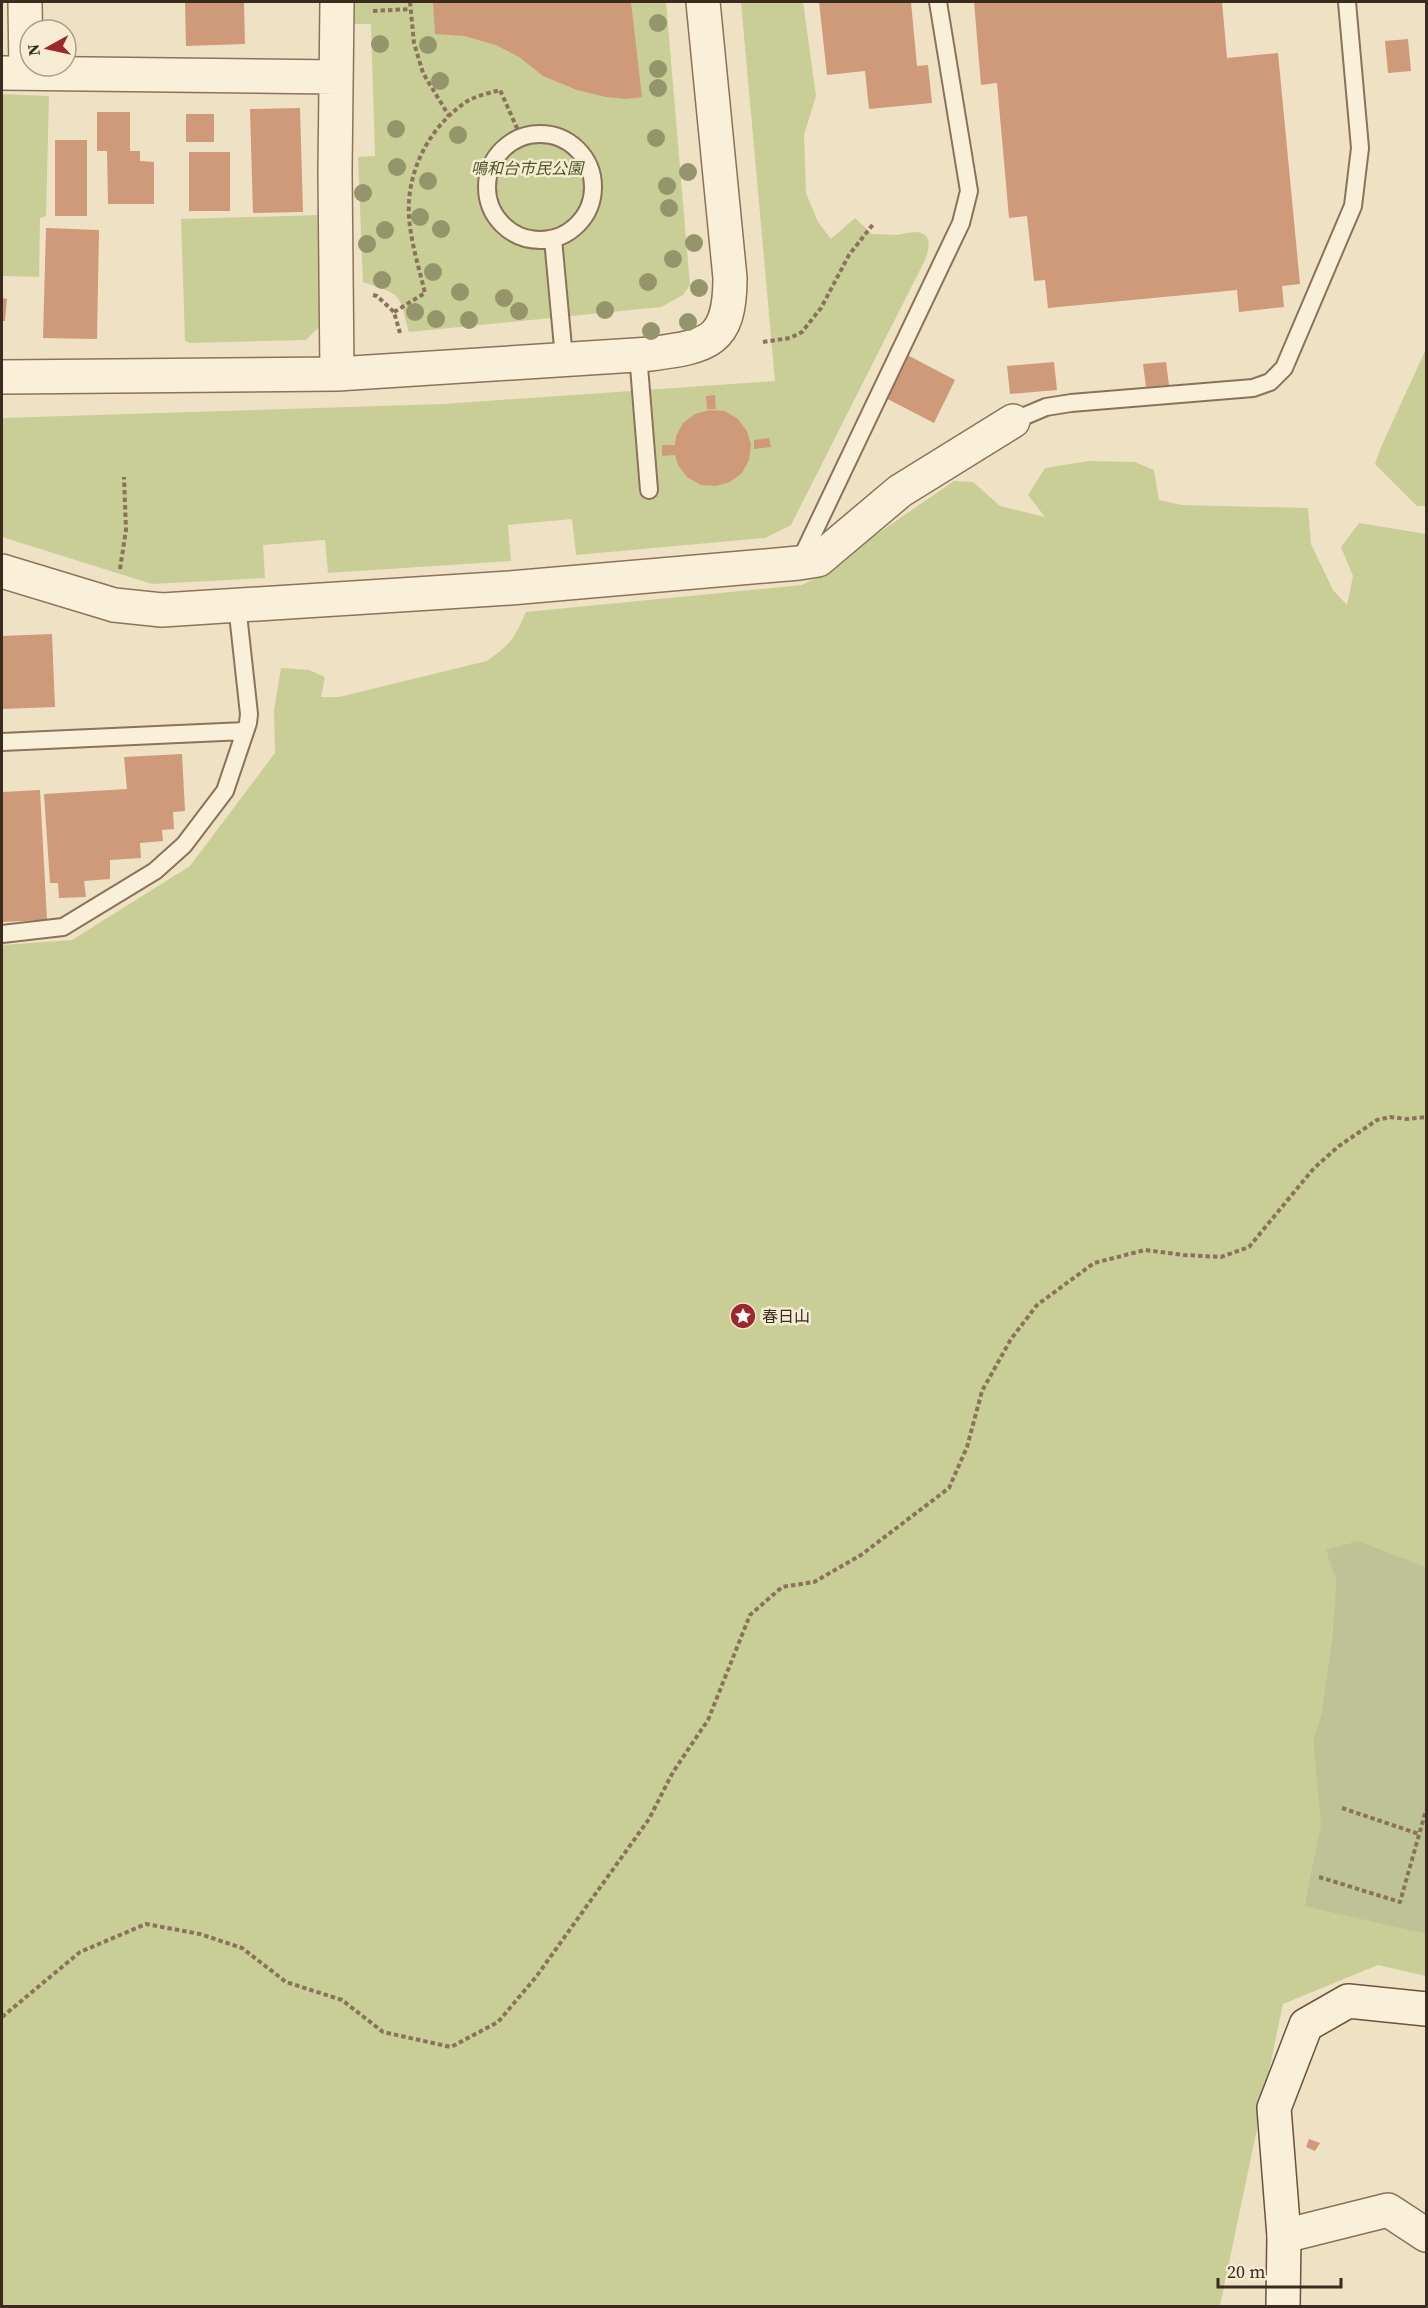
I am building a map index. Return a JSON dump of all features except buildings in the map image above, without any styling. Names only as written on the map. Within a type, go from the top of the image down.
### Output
[{"type":"street","points":[[25,2],[14,73],[336,77]]},
{"type":"street","points":[[337,2],[334,171],[337,374]]},
{"type":"street","points":[[2,377],[337,374],[638,354],[693,348],[712,338],[723,323],[730,302],[730,278],[703,2]]},
{"type":"street","points":[[2,571],[114,605],[162,610],[510,588],[799,563],[818,560],[900,491],[1013,421]]},
{"type":"street","points":[[1283,2307],[1284,2236],[1274,2108],[1306,2025],[1348,2001],[1426,2009]]},
{"type":"street","points":[[1284,2236],[1388,2210],[1426,2235]]},
{"type":"lane","points":[[799,563],[961,223],[969,191],[938,2]]},
{"type":"lane","points":[[1013,421],[1046,406],[1253,388],[1270,382],[1284,368],[1353,206],[1360,148],[1347,2]]},
{"type":"lane","points":[[545,134],[563,138],[578,150],[589,165],[593,183],[591,201],[583,218],[570,231],[553,239],[535,240],[517,235],[501,224],[491,209],[486,190],[489,172],[497,155],[510,142],[521,138],[545,134]]},
{"type":"lane","points":[[553,239],[564,358]]},
{"type":"lane","points":[[638,354],[649,490]]},
{"type":"lane","points":[[2,934],[63,927],[155,871],[184,845],[225,791],[246,731],[249,714],[237,605]]},
{"type":"lane","points":[[2,742],[246,731]]},
{"type":"path","points":[[410,2],[414,43],[423,74],[449,116]]},
{"type":"path","points":[[394,312],[425,293],[413,244],[409,215],[411,187],[419,159],[431,136],[449,116],[468,101],[500,90],[521,138]]},
{"type":"path","points":[[763,342],[790,338],[807,327],[821,308],[849,255],[874,223]]},
{"type":"path","points":[[2,2016],[80,1953],[146,1924],[200,1934],[242,1948],[286,1982],[342,2000],[382,2032],[451,2047],[498,2022],[536,1977],[649,1820],[673,1773],[708,1720],[750,1615],[782,1587],[814,1582],[861,1555],[950,1488],[967,1447],[982,1391],[1011,1339],[1037,1305],[1094,1263],[1145,1250],[1221,1257],[1249,1247],[1314,1168],[1339,1146],[1377,1120],[1390,1117],[1407,1119],[1426,1117]]},
{"type":"path","points":[[1342,1808],[1419,1834]]},
{"type":"path","points":[[1319,1877],[1400,1902],[1426,1810]]},
{"type":"green space","name":"鳴和台市民公園","points":[[353,2],[666,2],[690,285],[683,295],[661,307],[409,332],[397,297],[386,290],[363,282],[358,157],[375,156],[371,24],[353,24]]},
{"type":"green space","points":[[741,2],[803,2],[816,96],[804,135],[806,193],[818,222],[831,239],[855,218],[872,234],[897,235],[916,232],[926,236],[929,243],[924,262],[791,525],[765,538],[576,555],[572,519],[508,525],[511,561],[328,573],[325,540],[263,545],[265,578],[152,584],[2,537],[2,418],[443,404],[775,381]]},
{"type":"green space","points":[[2,94],[49,96],[46,216],[40,218],[39,277],[3,276]]},
{"type":"green space","points":[[321,215],[324,322],[306,340],[190,343],[185,341],[181,219]]},
{"type":"green space","points":[[1426,349],[1426,506],[1417,506],[1375,464]]},
{"type":"green space","points":[[1089,461],[1135,462],[1154,470],[1159,500],[1182,505],[1308,508],[1311,544],[1333,590],[1347,605],[1353,576],[1341,547],[1359,523],[1426,534],[1426,1567],[1410,1562],[1327,1550],[1336,1580],[1332,1638],[1321,1717],[1313,1740],[1322,1826],[1304,1905],[1426,1934],[1426,1976],[1378,1965],[1283,2004],[1220,2306],[2,2306],[2,945],[72,940],[190,866],[275,753],[274,710],[281,668],[309,670],[325,677],[321,697],[339,697],[487,661],[511,640],[526,612],[802,585],[832,570],[861,545],[954,481],[973,482],[1000,506],[1045,517],[1028,495],[1045,468]]},
{"type":"green space","points":[[1358,1541],[1426,1567],[1426,1934],[1304,1906],[1321,1826],[1313,1740],[1321,1716],[1332,1638],[1336,1580],[1326,1550]]},
{"type":"place","name":"春日山","points":[[743,1316]]}]
